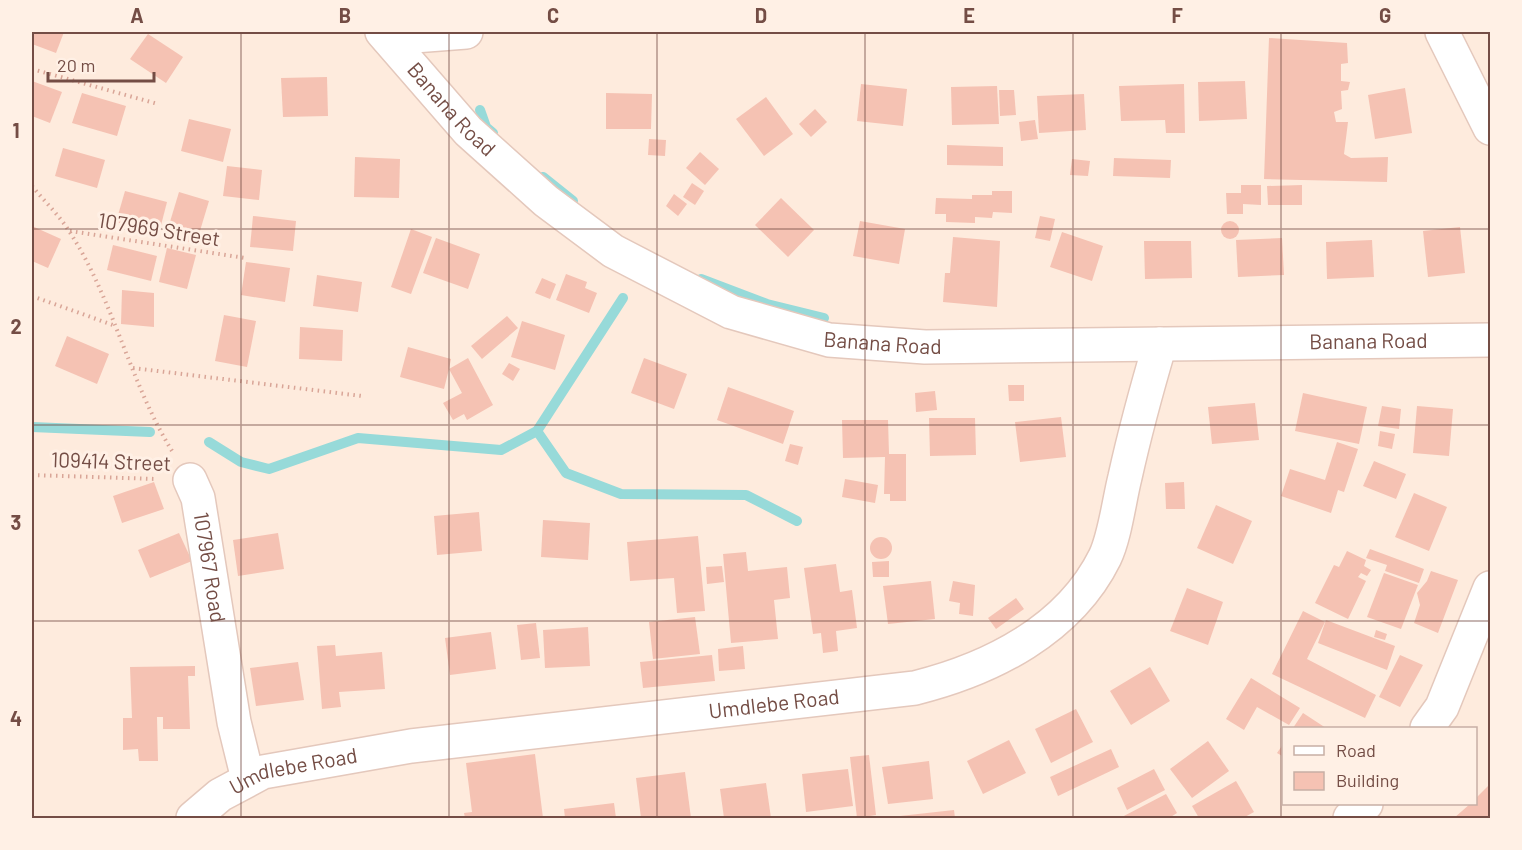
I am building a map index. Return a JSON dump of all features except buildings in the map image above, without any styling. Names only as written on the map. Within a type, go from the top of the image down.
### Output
[{"type":"street","points":[[385,34],[466,32]]},
{"type":"street","points":[[1442,32],[1491,128]]},
{"type":"street","name":"Banana Road","points":[[385,34],[468,131],[546,201],[613,251],[732,312],[829,340],[925,347],[1491,340]]},
{"type":"street","name":"Umdlebe Road","points":[[193,819],[220,795],[263,772],[411,746],[915,688],[953,678],[996,662],[1037,634],[1077,602],[1106,556],[1137,421],[1160,344]]},
{"type":"street","name":"107967 Road","points":[[190,480],[198,498],[234,722],[248,779]]},
{"type":"street","points":[[1428,727],[1442,707],[1491,588]]},
{"type":"street","points":[[1350,819],[1365,805]]},
{"type":"path","points":[[32,69],[158,104]]},
{"type":"path","name":"107969 Street","points":[[32,186],[69,231],[90,270],[113,325]]},
{"type":"path","name":"107969 Street","points":[[69,231],[245,258]]},
{"type":"path","points":[[32,296],[113,325],[166,441],[190,480]]},
{"type":"path","points":[[132,368],[362,396]]},
{"type":"path","name":"109414 Street","points":[[32,475],[190,480]]},
{"type":"waterway","points":[[480,110],[486,127],[493,133]]},
{"type":"waterway","points":[[543,177],[573,201]]},
{"type":"waterway","points":[[701,279],[767,304],[824,318]]},
{"type":"waterway","points":[[209,442],[241,462],[269,469],[358,438],[501,450],[537,431],[623,298]]},
{"type":"waterway","points":[[32,427],[150,432]]},
{"type":"waterway","points":[[537,431],[566,473],[621,494],[746,495],[797,521]]}]
